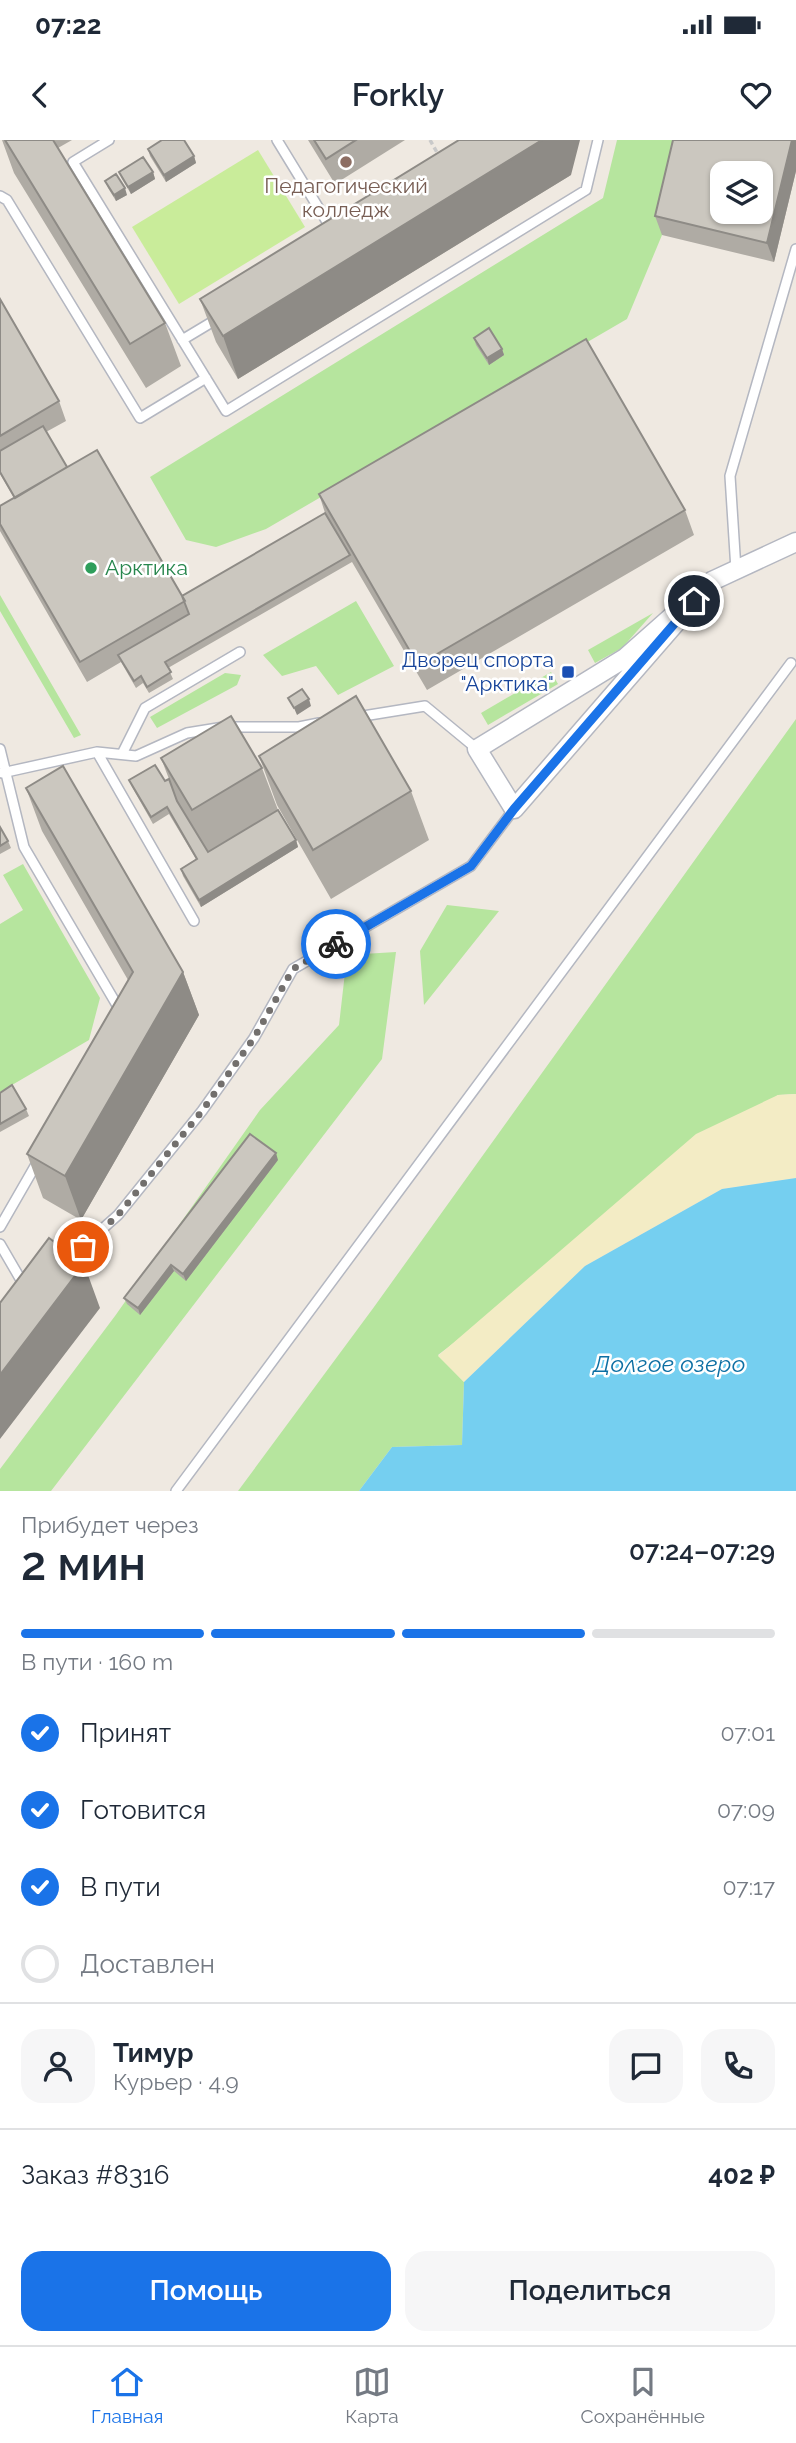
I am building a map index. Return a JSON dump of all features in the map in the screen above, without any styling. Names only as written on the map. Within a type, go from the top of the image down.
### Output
[{"type":"street","points":[[712,580],[514,809],[477,749],[625,658],[712,580],[796,542]]},
{"type":"lane","points":[[109,140],[73,162],[226,411],[586,190],[598,140]]},
{"type":"lane","points":[[277,140],[340,243]]},
{"type":"lane","points":[[0,196],[7,200],[141,418],[206,378]]},
{"type":"lane","points":[[736,570],[730,477],[796,249]]},
{"type":"lane","points":[[183,340],[228,312]]},
{"type":"lane","points":[[122,754],[145,708],[240,652]]},
{"type":"lane","points":[[176,1491],[791,663]]},
{"type":"lane","points":[[349,718],[425,706],[477,749]]},
{"type":"lane","points":[[3,772],[96,751],[136,756],[187,733],[224,726],[299,727],[324,723]]},
{"type":"lane","points":[[0,749],[3,772],[24,846],[122,1016],[116,1027]]},
{"type":"lane","points":[[96,751],[194,920]]},
{"type":"lane","points":[[59,1268],[118,1215],[202,1111],[254,1038],[293,969],[471,866],[514,809]]},
{"type":"lane","points":[[0,1227],[41,1156]]},
{"type":"lane","points":[[0,1244],[29,1294],[39,1286]]},
{"type":"path","points":[[430,140],[444,164]]},
{"type":"green space","points":[[617,140],[684,140],[662,235],[627,319],[266,529],[216,547],[186,540],[150,477],[603,198]]},
{"type":"green space","points":[[258,150],[305,227],[179,304],[132,227]]},
{"type":"green space","points":[[0,595],[81,735],[74,738],[0,611]]},
{"type":"green space","points":[[356,601],[394,666],[338,695],[316,666],[282,676],[263,655]]},
{"type":"green space","points":[[653,613],[622,648],[595,663],[588,650]]},
{"type":"green space","points":[[551,672],[558,684],[488,725],[481,713]]},
{"type":"green space","points":[[225,673],[241,675],[237,685],[157,728],[150,717]]},
{"type":"green space","points":[[796,719],[796,1094],[778,1095],[438,1355],[464,1382],[462,1445],[392,1447],[359,1491],[238,1491],[374,1307]]},
{"type":"green space","points":[[23,864],[100,998],[89,1040],[0,1092],[0,924],[23,910],[3,875]]},
{"type":"green space","points":[[447,905],[499,911],[424,1005],[420,951]]},
{"type":"green space","points":[[396,952],[382,1059],[51,1491],[0,1491],[0,1469],[115,1316],[260,1110],[339,1025],[347,955]]},
{"type":"sand","points":[[796,1094],[796,1178],[722,1189],[585,1266],[464,1382],[438,1356],[696,1134],[778,1095]]},
{"type":"water","name":"Долгое озеро","points":[[796,1178],[796,1491],[359,1491],[392,1447],[462,1445],[464,1382],[585,1266],[722,1189]]},
{"type":"building","points":[[5,140],[53,140],[165,323],[130,344]]},
{"type":"building","points":[[162,140],[184,140],[194,156],[164,175],[148,149]]},
{"type":"building","points":[[314,140],[356,140],[326,159]]},
{"type":"building","points":[[459,140],[542,140],[223,336],[200,299]]},
{"type":"building","points":[[673,140],[792,140],[773,218],[773,161],[710,161],[710,224],[772,224],[767,243],[655,216]]},
{"type":"building","points":[[143,157],[153,172],[128,187],[119,172]]},
{"type":"building","points":[[116,174],[125,188],[114,195],[105,181]]},
{"type":"building","points":[[0,299],[59,401],[0,436]]},
{"type":"building","points":[[489,328],[502,349],[487,358],[474,338]]},
{"type":"building","points":[[586,339],[685,510],[418,665],[319,494]]},
{"type":"building","points":[[43,426],[67,467],[15,498],[0,472],[0,451]]},
{"type":"building","name":"Арктика","points":[[97,450],[185,601],[80,662],[0,524],[0,506]]},
{"type":"building","points":[[325,513],[350,555],[165,662],[171,672],[147,687],[141,676],[134,681],[118,655],[189,614],[182,596]]},
{"type":"building","points":[[302,689],[309,699],[294,708],[288,698]]},
{"type":"building","points":[[356,696],[411,791],[313,850],[259,756]]},
{"type":"building","points":[[231,716],[262,768],[192,810],[161,758]]},
{"type":"building","points":[[155,765],[165,781],[169,779],[177,801],[208,852],[278,810],[296,840],[199,900],[181,869],[197,859],[167,807],[151,817],[129,780]]},
{"type":"building","points":[[63,766],[183,972],[65,1176],[27,1154],[133,972],[26,788]]},
{"type":"building","points":[[0,827],[8,841],[0,846]]},
{"type":"building","points":[[12,1085],[26,1109],[0,1124],[0,1093]]},
{"type":"building","points":[[250,1134],[276,1153],[183,1274],[171,1265],[138,1308],[124,1298]]},
{"type":"building","points":[[49,1238],[84,1264],[0,1375],[0,1303]]},
{"type":"way so far","points":[[83,1247],[118,1215],[202,1111],[254,1038],[293,969],[336,944]]},
{"type":"place","name":"Педагогический колледж","points":[[346,162]]},
{"type":"place","name":"Арктика","points":[[91,568]]},
{"type":"place","name":"Дворец спорта \"Арктика\"","points":[[568,672]]},
{"type":"route","points":[[336,944],[471,866],[514,809],[694,601]]}]
